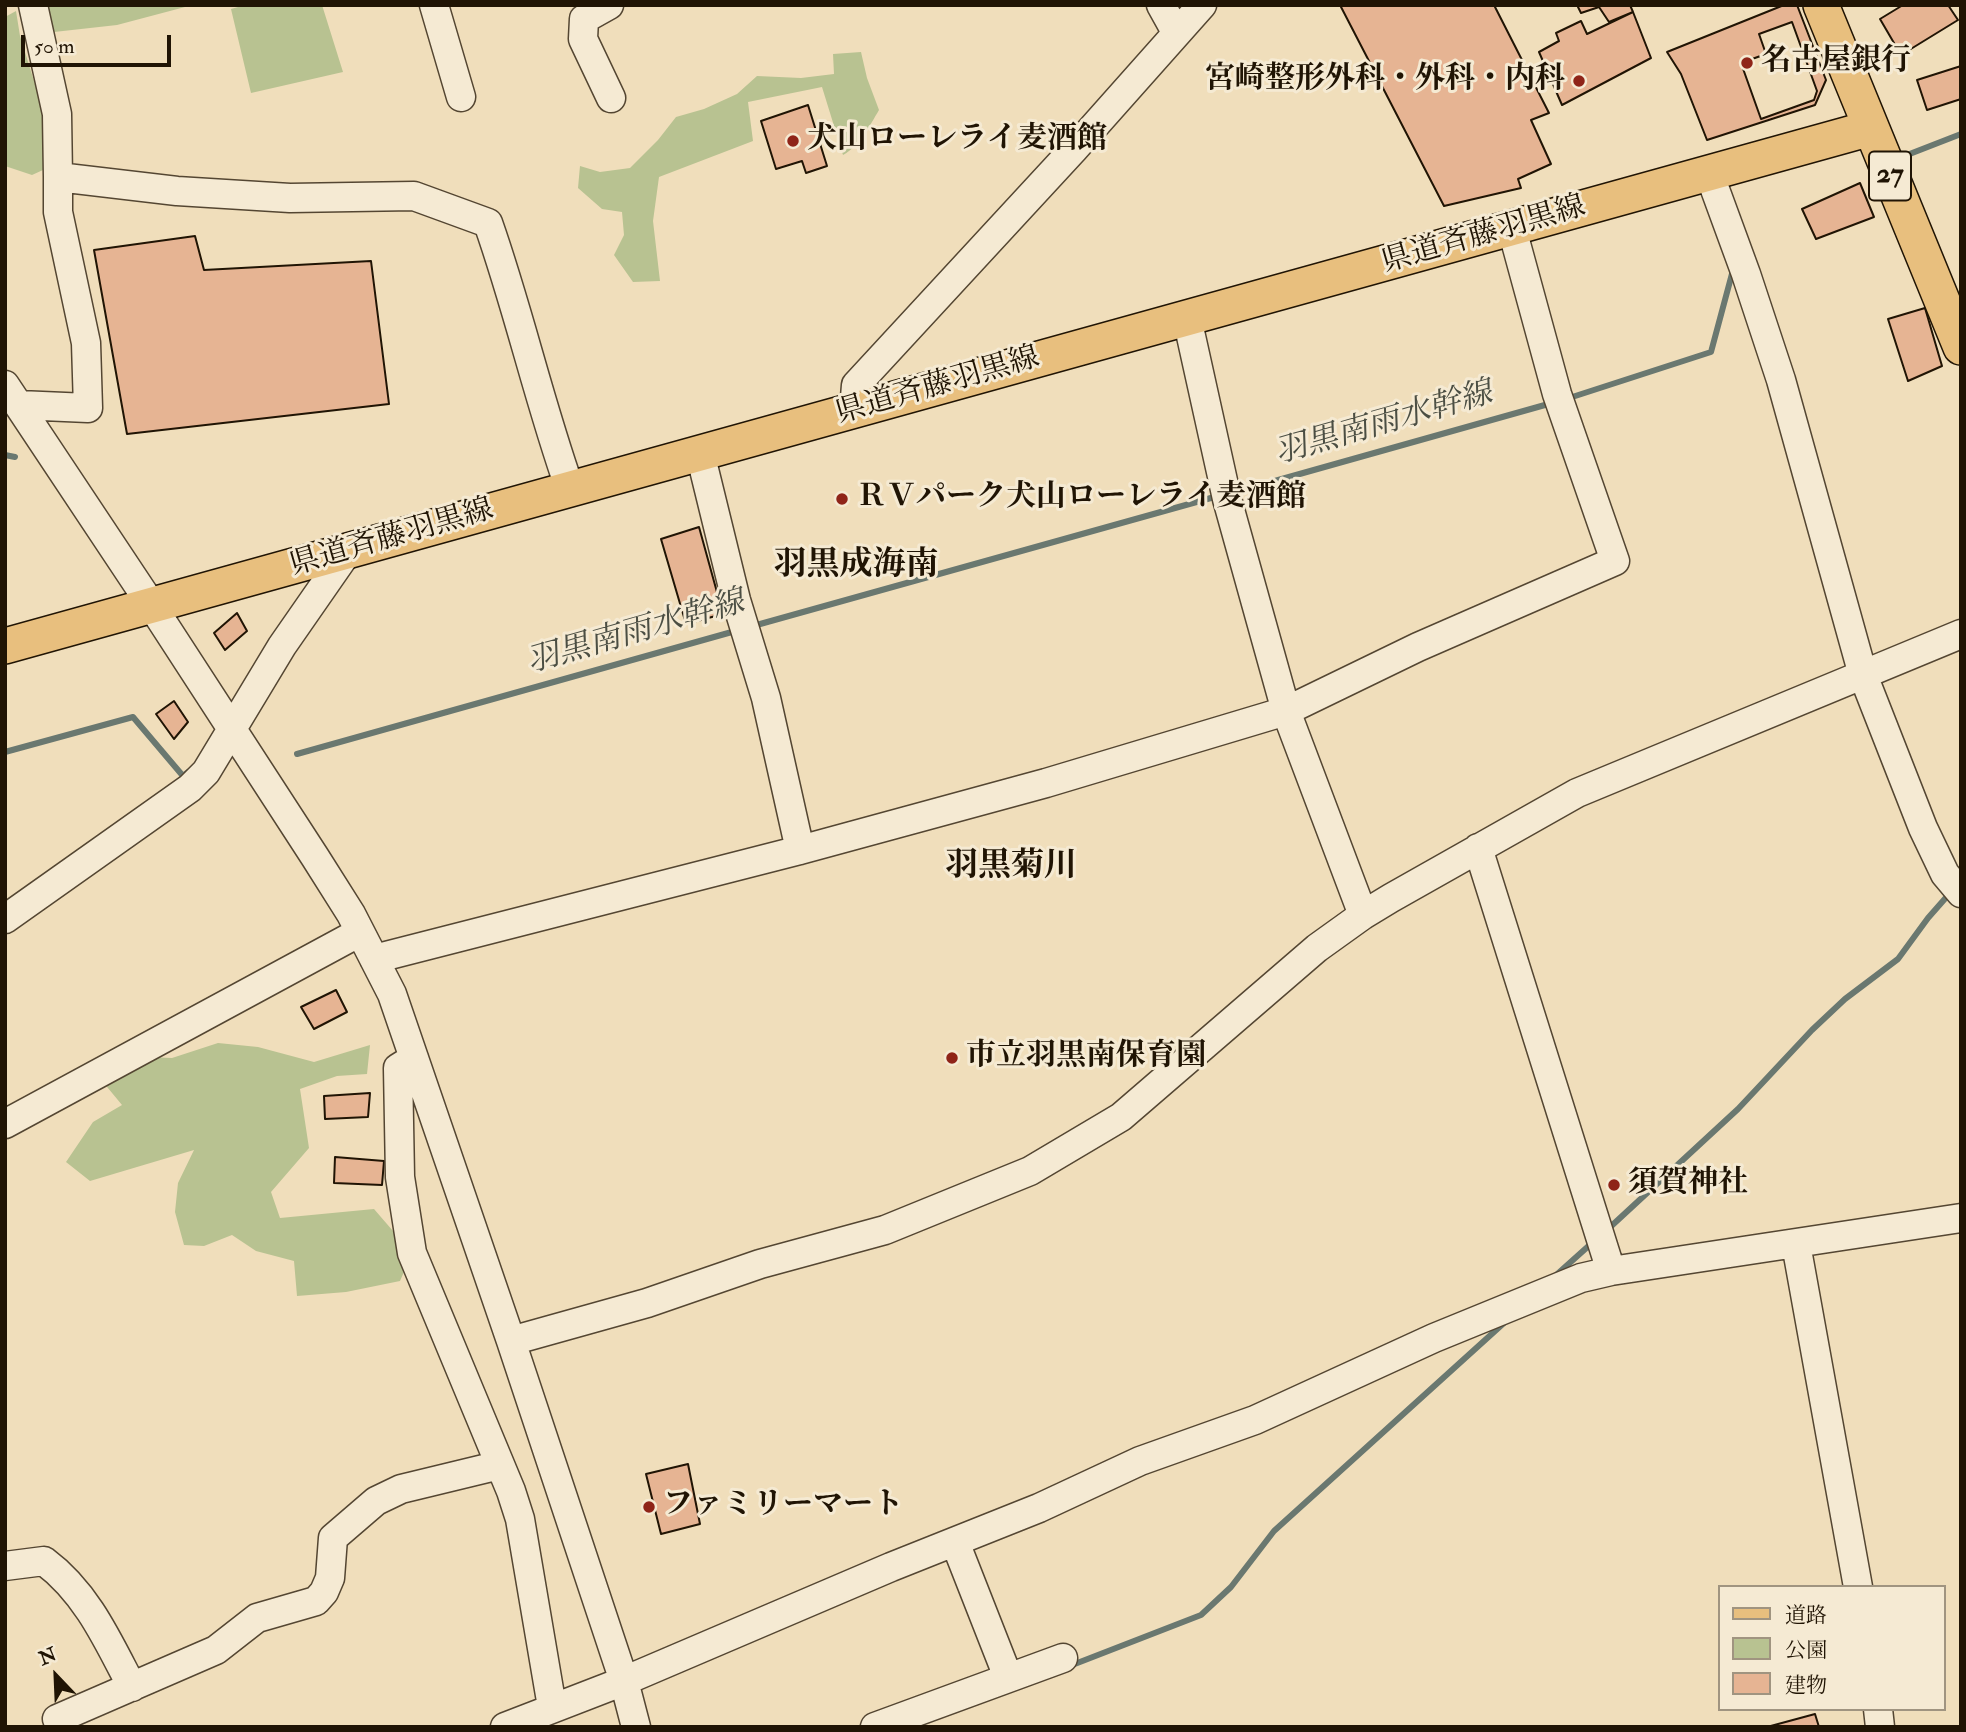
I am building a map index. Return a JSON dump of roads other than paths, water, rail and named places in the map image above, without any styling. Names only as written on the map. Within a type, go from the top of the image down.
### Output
[{"type":"main road","name":"27","points":[[1821,5],[1961,346]]},
{"type":"main road","name":"県道斉藤羽黒線","points":[[5,646],[1871,128]]},
{"type":"street","points":[[10,394],[88,408],[86,343],[58,212],[57,114],[33,5]]},
{"type":"street","points":[[434,5],[461,97]]},
{"type":"street","points":[[609,5],[584,19],[583,39],[611,98]]},
{"type":"street","points":[[1160,5],[1176,32]]},
{"type":"street","points":[[854,410],[856,384],[1066,158],[1202,5]]},
{"type":"street","points":[[1709,173],[1781,380],[1863,674],[1923,828],[1955,888]]},
{"type":"street","points":[[58,177],[177,191],[290,198],[414,196],[488,223],[506,274],[547,425],[570,489]]},
{"type":"street","points":[[374,959],[800,850],[1046,783],[1286,711],[1418,647],[1615,561],[1560,402],[1512,229]]},
{"type":"street","points":[[1187,318],[1225,493],[1286,711],[1363,915]]},
{"type":"street","points":[[10,394],[152,606],[329,880],[392,994],[625,1681],[636,1727]]},
{"type":"street","points":[[700,453],[745,629],[766,698],[800,850]]},
{"type":"street","points":[[5,919],[190,788],[206,772],[282,646],[348,551]]},
{"type":"street","points":[[511,1341],[647,1303],[760,1264],[885,1230],[1030,1171],[1121,1117],[1317,948],[1363,915],[1478,848],[1577,793],[1961,634]]},
{"type":"street","points":[[1478,848],[1611,1271]]},
{"type":"street","points":[[5,1124],[360,932]]},
{"type":"street","points":[[414,1058],[398,1068],[400,1177],[412,1253],[520,1518],[552,1707]]},
{"type":"street","points":[[505,1727],[625,1681],[1039,1508],[1140,1461],[1255,1420],[1434,1338],[1581,1278],[1611,1271],[1961,1218]]},
{"type":"street","points":[[1796,1244],[1858,1585]]},
{"type":"street","points":[[61,1727],[57,1719],[216,1650],[257,1618],[316,1601],[324,1592],[330,1578],[333,1538],[376,1501],[401,1489],[500,1465]]},
{"type":"street","points":[[955,1542],[1008,1677]]},
{"type":"street","points":[[5,1566],[44,1561],[65,1577],[102,1628],[132,1687]]},
{"type":"street","points":[[875,1727],[1062,1658]]},
{"type":"waterway","name":"羽黒南雨水幹線","points":[[1907,155],[1961,134]]},
{"type":"waterway","name":"羽黒南雨水幹線","points":[[1566,399],[1711,352],[1733,270]]},
{"type":"waterway","name":"羽黒南雨水幹線","points":[[1232,493],[1552,403]]},
{"type":"waterway","points":[[5,455],[15,457]]},
{"type":"waterway","name":"羽黒南雨水幹線","points":[[753,626],[1218,496]]},
{"type":"waterway","name":"羽黒南雨水幹線","points":[[297,754],[739,630]]},
{"type":"waterway","name":"羽黒南雨水幹線","points":[[5,752],[133,717],[183,776],[188,772]]},
{"type":"waterway","points":[[1607,1230],[1738,1109],[1845,999],[1898,959],[1950,893]]},
{"type":"waterway","points":[[1554,1277],[1593,1242]]},
{"type":"waterway","points":[[1067,1667],[1201,1615],[1231,1587],[1274,1531],[1505,1322]]},
{"type":"place","name":"名古屋銀行","points":[[1747,63]]},
{"type":"place","name":"宮崎整形外科・外科・内科","points":[[1579,81]]},
{"type":"place","name":"犬山ローレライ麦酒館","points":[[793,141]]},
{"type":"place","name":"ＲＶパーク犬山ローレライ麦酒館","points":[[842,499]]},
{"type":"place","name":"市立羽黒南保育園","points":[[952,1058]]},
{"type":"place","name":"須賀神社","points":[[1614,1185]]},
{"type":"place","name":"ファミリーマート","points":[[649,1507]]},
{"type":"district","name":"羽黒成海南","points":[[856,567]]},
{"type":"district","name":"羽黒菊川","points":[[1011,868]]}]
